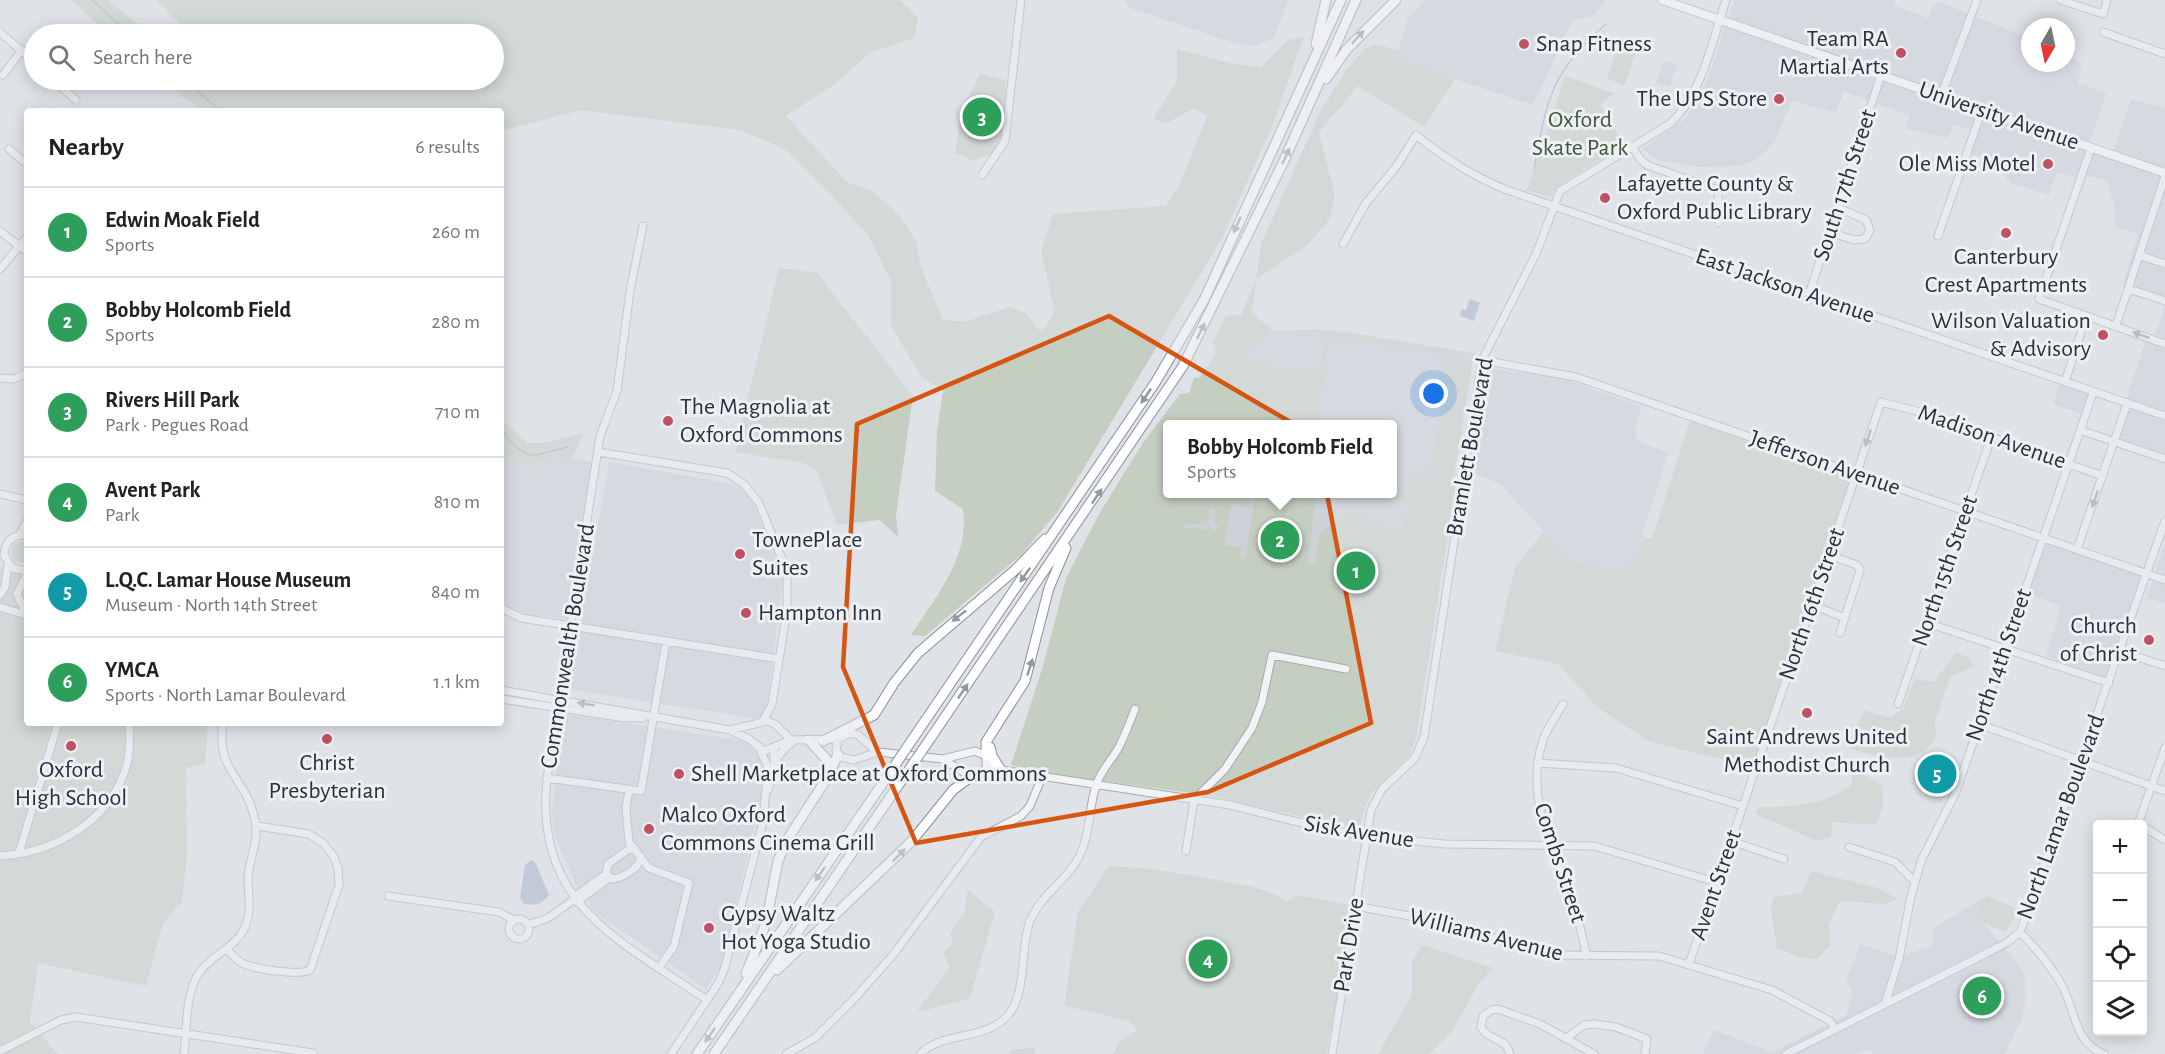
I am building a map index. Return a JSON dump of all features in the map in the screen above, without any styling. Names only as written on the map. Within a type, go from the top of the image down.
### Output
[{"type":"highway","points":[[1307,75],[1326,0]]},
{"type":"highway","points":[[697,1054],[1064,520],[1155,383],[1199,309],[1341,0]]},
{"type":"highway","points":[[714,1054],[1183,366],[1225,285],[1356,0]]},
{"type":"highway","points":[[1311,102],[1347,49],[1396,0]]},
{"type":"highway","points":[[852,734],[871,723],[894,683],[918,653],[1015,570],[1064,520]]},
{"type":"highway","points":[[987,758],[986,742],[1025,681],[1049,588],[1079,521]]},
{"type":"highway","points":[[829,776],[827,760],[816,741],[874,716]]},
{"type":"highway","points":[[990,735],[992,756],[1001,770]]},
{"type":"highway","points":[[732,1003],[758,947],[778,861],[787,840],[829,776],[837,747]]},
{"type":"highway","points":[[752,998],[806,940],[912,841],[953,790],[972,776]]},
{"type":"main road","name":"University Avenue","points":[[1662,0],[2165,175]]},
{"type":"street","points":[[982,175],[1005,141],[1021,0]]},
{"type":"street","name":"Bramlett Boulevard","points":[[1366,836],[1376,798],[1415,758],[1424,737],[1475,389],[1482,360],[1536,254],[1553,206],[1565,187],[1671,123],[1688,105],[1726,0]]},
{"type":"street","points":[[1941,96],[1977,0]]},
{"type":"street","points":[[2060,0],[2103,14],[2107,0]]},
{"type":"street","points":[[0,32],[22,50],[3,75]]},
{"type":"street","points":[[2103,32],[2165,54]]},
{"type":"street","name":"South 17th Street","points":[[1809,294],[1881,75]]},
{"type":"street","points":[[64,90],[76,100]]},
{"type":"street","points":[[1938,236],[1982,110]]},
{"type":"street","name":"East Jackson Avenue","points":[[1343,244],[1366,203],[1396,167],[1416,135],[1446,160],[1473,176],[1553,206],[2165,416]]},
{"type":"street","points":[[1632,146],[1647,165],[1717,190],[1720,205],[1719,223]]},
{"type":"street","points":[[2091,148],[2039,299],[2165,344]]},
{"type":"street","points":[[9,149],[24,162]]},
{"type":"street","points":[[2116,326],[2165,175]]},
{"type":"street","points":[[1829,232],[1854,240],[1864,238],[1870,230],[1866,220],[1837,207]]},
{"type":"street","name":"Commonwealth Boulevard","points":[[643,226],[630,291],[617,391],[602,430],[598,452],[545,802],[548,837],[558,870],[575,900],[602,928],[707,1000]]},
{"type":"street","points":[[0,231],[24,250]]},
{"type":"street","points":[[0,269],[24,240]]},
{"type":"street","points":[[2139,255],[2165,264]]},
{"type":"street","points":[[2129,289],[2165,301]]},
{"type":"street","points":[[2065,382],[2086,317]]},
{"type":"street","name":"Jefferson Avenue","points":[[1482,360],[1576,377],[2165,580]]},
{"type":"street","points":[[0,378],[14,379],[24,375]]},
{"type":"street","name":"North 14th Street","points":[[1885,1004],[1899,959],[1915,882],[1927,845],[1943,821],[1956,792],[2093,393]]},
{"type":"street","name":"North 16th Street","points":[[1743,806],[1881,402]]},
{"type":"street","name":"Madison Avenue","points":[[1881,402],[1898,405],[2103,476]]},
{"type":"street","points":[[2078,549],[2127,404]]},
{"type":"street","points":[[2080,430],[2165,459]]},
{"type":"street","name":"North 15th Street","points":[[1898,704],[1991,438]]},
{"type":"street","points":[[598,452],[727,472],[744,484],[759,503],[787,571],[787,610],[771,704],[760,723],[754,743]]},
{"type":"street","points":[[0,494],[24,499]]},
{"type":"street","name":"North Lamar Boulevard","points":[[1786,1054],[2008,942],[2020,932],[2082,762],[2165,521]]},
{"type":"street","points":[[0,543],[24,534]]},
{"type":"street","points":[[11,538],[4,549],[5,587],[1,607],[24,615]]},
{"type":"street","points":[[1828,555],[1859,568],[1840,633]]},
{"type":"street","points":[[5,561],[17,571],[24,572]]},
{"type":"street","points":[[11,610],[24,579]]},
{"type":"street","points":[[0,595],[5,587]]},
{"type":"street","points":[[17,594],[24,609]]},
{"type":"street","points":[[1812,605],[1845,618]]},
{"type":"street","points":[[504,610],[521,618],[779,660]]},
{"type":"street","points":[[1927,623],[2109,683]]},
{"type":"street","points":[[547,778],[638,792],[644,788],[666,642]]},
{"type":"street","points":[[2120,651],[2165,666]]},
{"type":"street","points":[[1186,851],[1194,800],[1225,770],[1252,728],[1262,702],[1272,655],[1346,669]]},
{"type":"street","points":[[504,690],[730,730],[754,743],[768,767],[768,790],[763,822],[725,967],[707,1000],[671,1054]]},
{"type":"street","points":[[504,699],[625,718],[654,718]]},
{"type":"street","points":[[768,790],[775,767],[778,727],[771,704]]},
{"type":"street","name":"Combs Street","points":[[1563,704],[1545,736],[1537,764],[1535,782],[1539,811],[1580,921],[1586,956]]},
{"type":"street","points":[[920,1054],[937,1043],[983,1032],[1011,1012],[1019,985],[1030,923],[1042,900],[1071,872],[1081,855],[1088,834],[1096,785],[1119,747],[1135,709]]},
{"type":"street","points":[[730,730],[760,723],[778,727],[793,740]]},
{"type":"street","points":[[1979,724],[2165,791]]},
{"type":"street","points":[[19,853],[57,726]]},
{"type":"street","points":[[0,856],[43,847],[76,831],[92,820],[113,795],[127,763],[129,726]]},
{"type":"street","points":[[184,1054],[195,981],[208,963],[228,950],[242,935],[249,911],[248,879],[256,849],[257,826],[248,797],[225,762],[221,740],[223,726]]},
{"type":"street","points":[[837,747],[842,735],[852,734],[858,735],[878,752]]},
{"type":"street","points":[[775,767],[780,754],[793,740]]},
{"type":"street","points":[[760,750],[776,748],[793,740],[816,741],[837,747],[844,759],[854,760],[878,752],[943,759],[975,751],[987,758],[984,772]]},
{"type":"street","points":[[2142,820],[2165,748]]},
{"type":"street","name":"Sisk Avenue","points":[[987,758],[994,767],[1001,770],[1230,805],[1330,830],[1366,836],[1445,844],[1586,844],[1716,882]]},
{"type":"street","points":[[943,759],[972,776]]},
{"type":"street","points":[[1537,764],[1616,768],[1743,806]]},
{"type":"street","name":"Sisk Avenue","points":[[972,776],[1001,770]]},
{"type":"street","points":[[786,1054],[815,1038],[855,998],[905,940],[981,837],[1021,816],[1030,806],[1042,777]]},
{"type":"street","points":[[629,790],[626,808],[627,836],[636,850],[649,868],[689,882],[674,946],[659,968]]},
{"type":"street","name":"Avent Street","points":[[1689,964],[1743,806]]},
{"type":"street","points":[[228,950],[236,959],[249,966],[305,972],[313,966],[320,937],[336,896],[339,868],[330,850],[324,844],[309,834],[257,826]]},
{"type":"street","points":[[2147,829],[2165,840]]},
{"type":"street","points":[[26,834],[31,844],[43,847]]},
{"type":"street","name":"Park Drive","points":[[1332,1054],[1366,836]]},
{"type":"street","points":[[1731,841],[1784,859]]},
{"type":"street","points":[[1849,847],[1895,862],[1915,882]]},
{"type":"street","points":[[608,876],[608,864],[629,849],[636,850]]},
{"type":"street","points":[[528,925],[548,918],[608,876],[620,878],[638,865],[641,856]]},
{"type":"street","points":[[388,896],[499,912],[514,920],[520,919],[528,925]]},
{"type":"street","name":"Williams Avenue","points":[[1355,906],[1448,922],[1546,955],[1640,955],[1689,964],[1772,990],[1830,1021],[1834,1029]]},
{"type":"street","points":[[514,920],[509,929],[516,938],[527,934],[528,925]]},
{"type":"street","points":[[2020,932],[2051,966],[2063,986],[2078,1029],[2086,1043],[2104,1054]]},
{"type":"street","points":[[1510,1054],[1504,1043],[1485,1034],[1481,1027],[1483,1016],[1491,1010],[1498,1009],[1540,1024],[1594,1054]]},
{"type":"street","points":[[0,1051],[61,1020],[76,1017],[313,1053]]},
{"type":"street","points":[[1565,1039],[1584,1025],[1607,1025],[1647,1039],[1645,1054]]},
{"type":"street","points":[[263,1054],[265,1046]]},
{"type":"highlighted area","points":[[1109,316],[1316,437],[1371,723],[1208,792],[916,843],[843,667],[857,424]]},
{"type":"shaded area","points":[[1123,0],[1288,0],[1274,38],[1257,45],[1234,43],[1130,8]]},
{"type":"shaded area","points":[[1425,0],[1606,0],[1594,15],[1572,21],[1533,105],[1395,59],[1408,18]]},
{"type":"shaded area","points":[[1734,0],[1895,0],[1894,5],[1928,18],[1937,1],[2021,34],[2021,72],[2075,72],[2075,60],[2082,64],[2078,83],[2106,93],[2078,178],[2057,172],[2049,195],[2011,183],[1992,161],[1967,153],[1977,131],[1953,125],[1948,138],[1906,129],[1910,116],[1844,91],[1836,113],[1792,100],[1774,144],[1755,160],[1739,166],[1699,167],[1657,160],[1643,149],[1685,119],[1696,104],[1711,70]]},
{"type":"shaded area","points":[[1664,61],[1677,65],[1670,87],[1656,83]]},
{"type":"shaded area","points":[[2131,99],[2165,108],[2165,299],[2123,284],[2138,234],[2114,226],[2115,209],[2108,181],[2085,175],[2092,152],[2111,158]]},
{"type":"shaded area","points":[[2165,306],[2165,457],[2112,440],[2146,340],[2153,341]]},
{"type":"shaded area","points":[[1272,330],[1331,330],[1474,353],[1452,491],[1370,622],[1135,512],[1163,497],[1397,498],[1397,420],[1196,420],[1245,351]]},
{"type":"shaded area","points":[[1489,368],[1561,378],[1641,406],[1635,429],[1637,440],[1668,453],[1635,558],[1620,570],[1574,562],[1559,555],[1544,531],[1500,484],[1472,473]]},
{"type":"shaded area","points":[[2060,384],[2090,395],[2084,415],[2053,404]]},
{"type":"shaded area","points":[[552,457],[597,462],[568,619],[504,611],[504,458],[530,466]]},
{"type":"shaded area","points":[[609,462],[733,484],[749,495],[775,552],[783,581],[765,720],[568,689]]},
{"type":"shaded area","points":[[2044,542],[2142,575],[2107,678],[2046,656],[2061,606],[2027,593]]},
{"type":"shaded area","points":[[2165,542],[2165,604],[2147,598]]},
{"type":"shaded area","points":[[563,714],[753,742],[764,766],[761,798],[721,967],[706,989],[596,913],[575,883],[555,837],[552,812]]},
{"type":"shaded area","points":[[1977,902],[1983,923],[2019,965],[2025,977],[2026,1002],[2022,1017],[2005,1054],[1874,1054],[1869,1049],[1855,1054],[1703,1054],[1714,1030],[1772,1052],[1846,1015],[1853,992],[1846,982],[1860,944],[1897,957],[1932,946],[1934,928]]},
{"type":"green space","points":[[71,0],[108,0],[137,24],[98,24]]},
{"type":"green space","points":[[157,0],[900,0],[918,17],[915,38],[871,52],[835,84],[786,116],[847,182],[872,191],[899,215],[916,240],[921,267],[943,320],[964,322],[1010,307],[1025,313],[1041,332],[1055,312],[1041,251],[1053,214],[1166,206],[1179,186],[1207,116],[1194,108],[1167,123],[1153,119],[1177,81],[1177,49],[1233,64],[1261,67],[1290,39],[1303,38],[1273,124],[1221,240],[1058,511],[1021,555],[925,636],[911,635],[949,575],[956,560],[964,527],[963,509],[935,491],[937,431],[943,391],[921,376],[891,326],[891,280],[867,233],[787,150],[740,130],[581,110],[504,130],[504,108],[199,108],[175,90],[504,90],[504,24],[180,24]]},
{"type":"green space","points":[[1375,44],[1398,50],[1395,59],[1455,79],[1424,127],[1358,86],[1319,132],[1335,195],[1330,219],[1306,246],[1256,279],[1261,244],[1321,110],[1364,49]]},
{"type":"green space","points":[[1618,46],[1636,52],[1625,85],[1607,79]]},
{"type":"green space","points":[[981,73],[1006,81],[1004,128],[995,152],[974,161],[955,153],[962,109]]},
{"type":"green space","name":"Oxford Skate Park","points":[[1565,76],[1614,93],[1600,105],[1622,140],[1628,142],[1560,185],[1550,197],[1527,190]]},
{"type":"green space","points":[[779,268],[817,273],[913,396],[896,515],[898,537],[880,520],[837,525],[816,469],[803,463],[735,452]]},
{"type":"green space","points":[[1256,279],[1252,312],[1272,330],[1245,351],[1247,362],[1305,372],[1319,369],[1327,335],[1292,330],[1331,330],[1475,354],[1433,353],[1336,338],[1331,342],[1327,353],[1318,420],[1163,420],[1163,498],[1249,498],[1248,507],[1231,504],[1224,545],[1242,548],[1240,557],[1245,559],[1254,498],[1316,498],[1307,570],[1308,563],[1315,564],[1319,534],[1333,522],[1343,523],[1345,514],[1368,518],[1367,523],[1402,533],[1409,505],[1395,498],[1397,498],[1398,491],[1415,493],[1416,486],[1403,484],[1404,480],[1409,481],[1410,476],[1456,483],[1416,739],[1409,756],[1372,793],[1364,808],[1360,829],[1206,795],[1038,772],[1011,765],[1043,666],[1066,578],[1099,514],[1142,444],[1180,394],[1189,393],[1194,378],[1200,377],[1216,354],[1213,342],[1226,316],[1241,315]],"holes":[[[1214,506],[1215,519],[1213,521],[1219,527],[1215,531],[1209,526],[1207,530],[1198,530],[1197,527],[1183,528],[1182,525],[1205,523],[1209,519],[1209,510]]]},
{"type":"green space","points":[[1444,363],[1472,364],[1454,477],[1428,473],[1425,468],[1426,463],[1432,464],[1444,386],[1439,385],[1440,367]]},
{"type":"green space","points":[[1691,417],[1856,474],[1757,767],[1650,742],[1597,707],[1558,664],[1495,651],[1515,568],[1544,531],[1559,555],[1574,562],[1620,570],[1635,558],[1643,537],[1652,539]]},
{"type":"green space","points":[[504,422],[528,443],[544,443],[584,433],[572,459],[552,457],[530,466],[504,458]]},
{"type":"green space","points":[[24,542],[24,563],[15,562],[10,553],[14,544]]},
{"type":"green space","points":[[0,567],[24,576],[24,726],[208,726],[205,764],[186,768],[187,855],[182,902],[163,923],[146,986],[38,963],[30,1022],[58,1054],[0,1054]]},
{"type":"green space","points":[[1956,653],[1968,657],[1975,666],[1950,677],[1934,725],[1937,733],[1925,751],[1911,757],[1893,758],[1848,748],[1864,710],[1892,718],[1903,708],[1915,679],[1934,682]]},
{"type":"green space","points":[[1853,768],[1882,786],[1883,806],[1876,825],[1832,822],[1831,837],[1817,841],[1756,814],[1758,807],[1807,804],[1841,792],[1851,785]]},
{"type":"green space","points":[[1109,866],[1154,869],[1250,886],[1276,894],[1286,903],[1296,895],[1355,906],[1326,1054],[1113,1054],[1119,1042],[1137,1030],[1130,1021],[1064,1006],[1078,912]]},
{"type":"green space","points":[[1811,871],[1879,888],[1897,899],[1885,904],[1840,901],[1829,924],[1830,945],[1817,959],[1798,957],[1777,948],[1771,908],[1774,897],[1802,893]]},
{"type":"green space","points":[[967,889],[995,912],[970,998],[916,1013],[950,968],[943,953],[953,943],[950,933],[965,913]]},
{"type":"green space","points":[[1989,896],[2019,910],[2005,932],[1983,923],[1977,902]]},
{"type":"green space","points":[[1422,945],[1493,968],[1479,983],[1453,1030],[1429,1054],[1378,1054],[1412,995],[1412,963]]},
{"type":"green space","points":[[1035,1047],[1035,1054],[1010,1054],[1011,1050]]},
{"type":"water","points":[[1470,299],[1480,303],[1474,321],[1460,316],[1462,309],[1466,310]]},
{"type":"water","points":[[531,860],[535,862],[549,895],[538,904],[532,905],[524,904],[520,898],[525,865]]},
{"type":"waterway","points":[[92,0],[119,24]]},
{"type":"waterway","points":[[1534,169],[1543,124],[1554,89],[1573,57],[1606,24]]},
{"type":"waterway","points":[[196,90],[217,108]]},
{"type":"waterway","points":[[504,432],[522,451],[532,456],[568,447]]},
{"type":"place","name":"Snap Fitness","points":[[1524,44]]},
{"type":"place","name":"Team RA Martial Arts","points":[[1901,53]]},
{"type":"place","name":"The UPS Store","points":[[1779,99]]},
{"type":"place","name":"Rivers Hill Park","points":[[982,117]]},
{"type":"place","name":"Ole Miss Motel","points":[[2048,164]]},
{"type":"place","name":"Lafayette County & Oxford Public Library","points":[[1605,198]]},
{"type":"place","name":"Canterbury Crest Apartments","points":[[2006,233]]},
{"type":"place","name":"Wilson Valuation & Advisory","points":[[2103,335]]},
{"type":"place","name":"The Magnolia at Oxford Commons","points":[[668,421]]},
{"type":"place","name":"Bobby Holcomb Field","points":[[1280,540]]},
{"type":"place","name":"TownePlace Suites","points":[[740,554]]},
{"type":"place","name":"Edwin Moak Field","points":[[1356,571]]},
{"type":"place","name":"Hampton Inn","points":[[746,613]]},
{"type":"place","name":"Church of Christ","points":[[2149,640]]},
{"type":"place","name":"Saint Andrews United Methodist Church","points":[[1807,713]]},
{"type":"place","name":"Christ Presbyterian","points":[[327,739]]},
{"type":"place","name":"Oxford High School","points":[[71,746]]},
{"type":"place","name":"Shell Marketplace at Oxford Commons","points":[[679,774]]},
{"type":"place","name":"L.Q.C. Lamar House Museum","points":[[1937,774]]},
{"type":"place","name":"Malco Oxford Commons Cinema Grill","points":[[649,829]]},
{"type":"place","name":"Gypsy Waltz Hot Yoga Studio","points":[[709,928]]},
{"type":"place","name":"Avent Park","points":[[1208,959]]},
{"type":"place","name":"YMCA","points":[[1982,996]]}]
